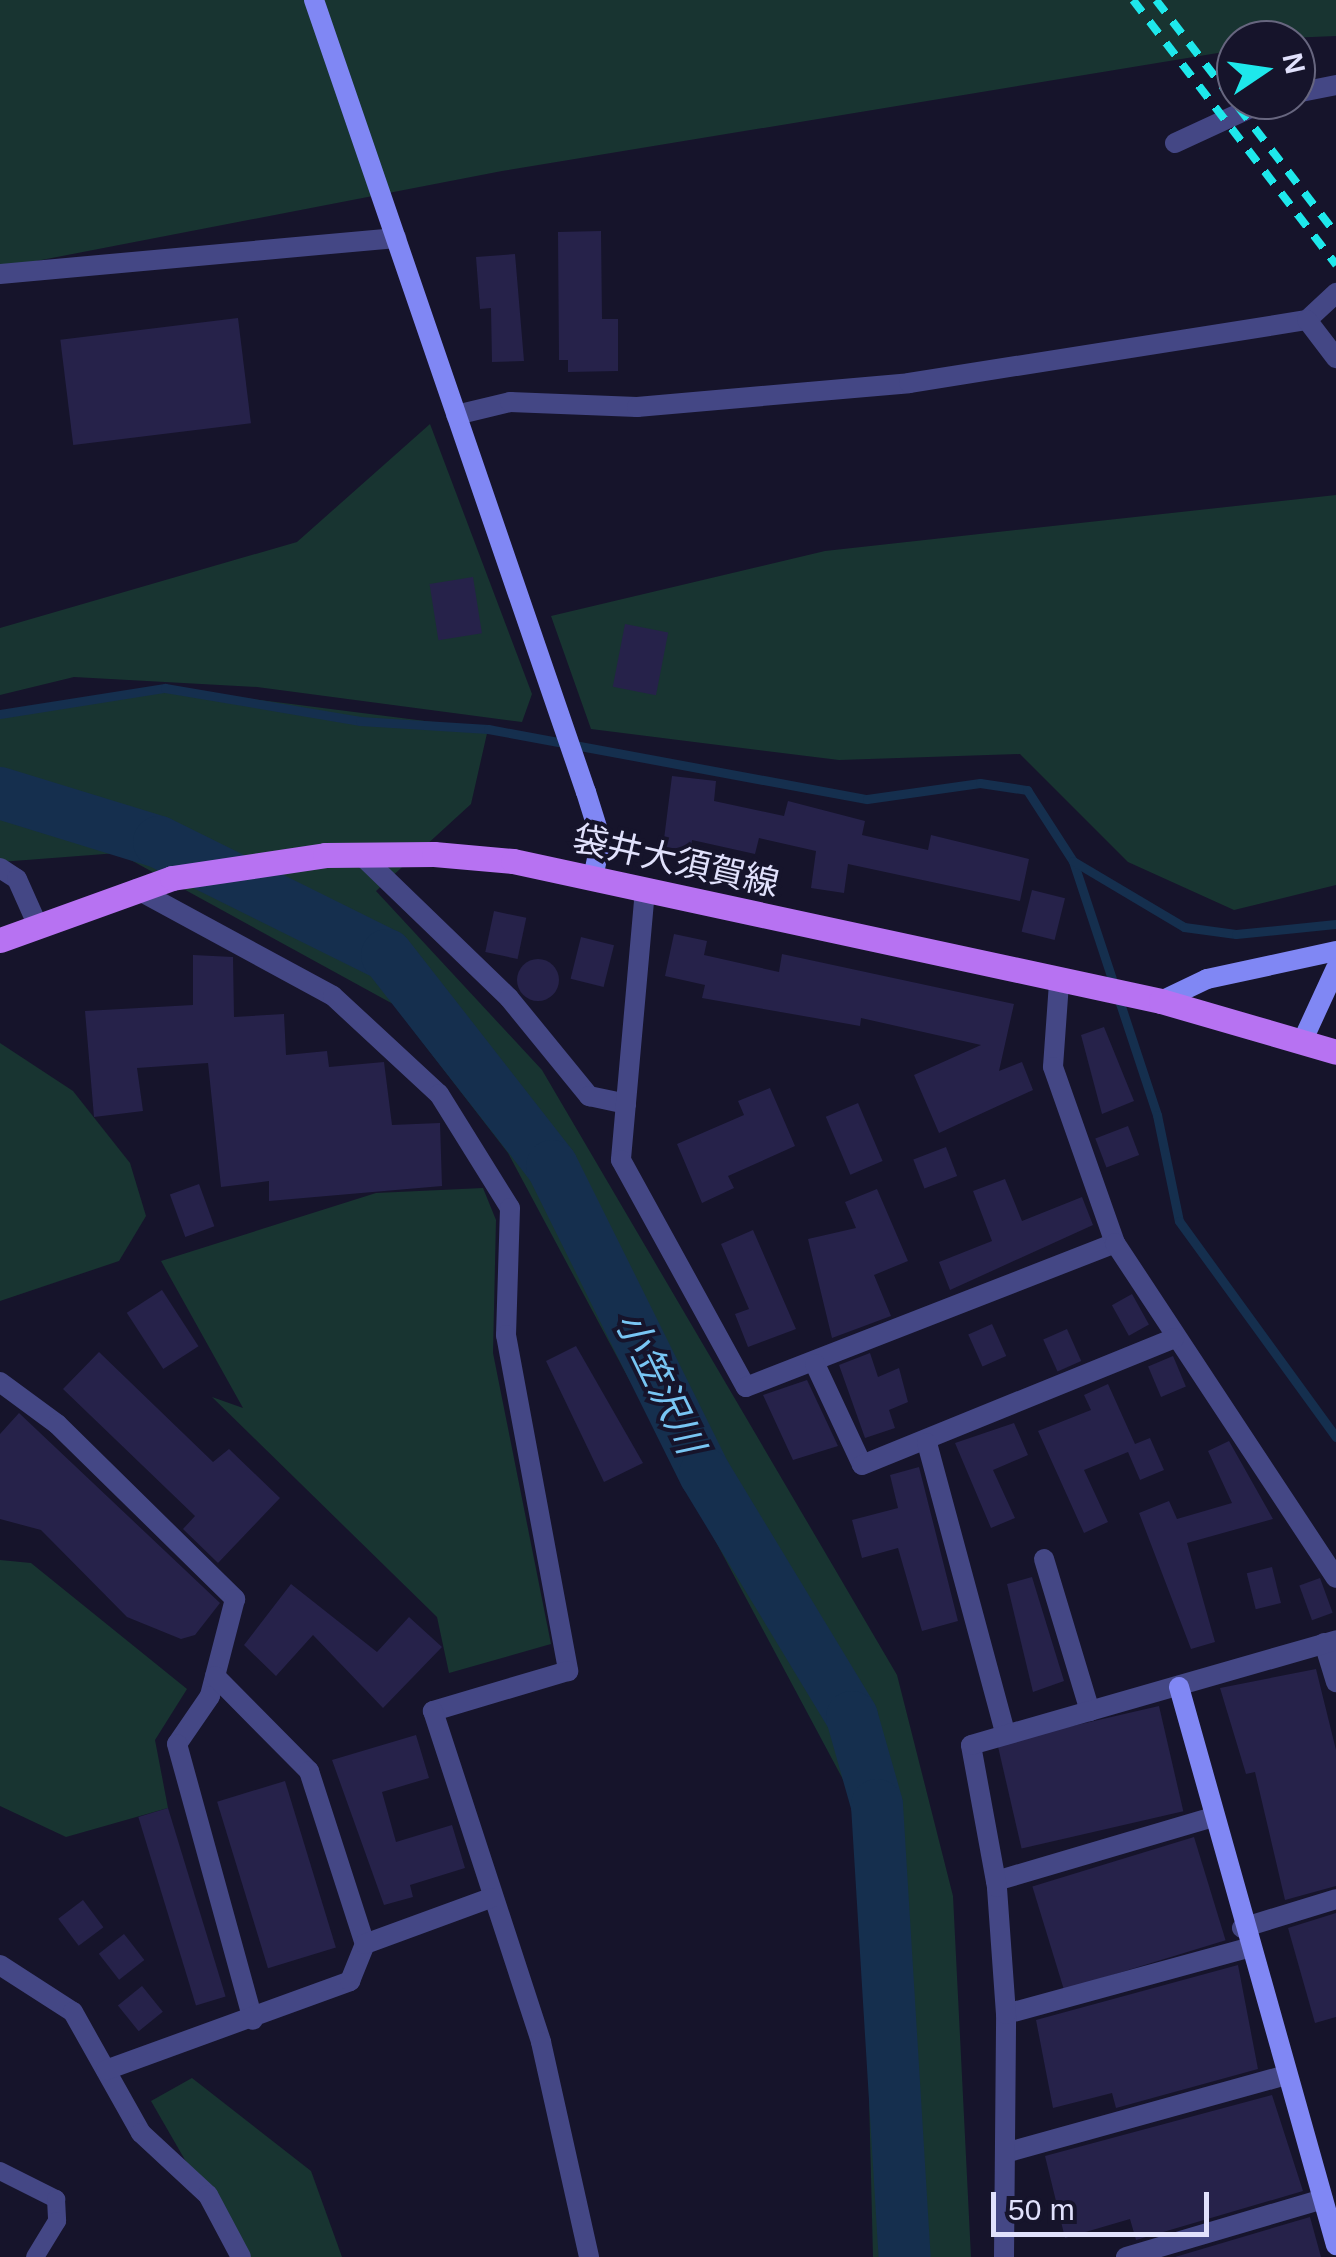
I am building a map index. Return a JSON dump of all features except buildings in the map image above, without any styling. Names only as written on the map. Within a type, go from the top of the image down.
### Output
[{"type":"main road","name":"袋井大須賀線","points":[[0,940],[172,878],[325,855],[513,861],[1161,1001],[1336,1052]]},
{"type":"street","points":[[314,0],[586,792],[601,840],[593,878]]},
{"type":"street","points":[[1175,143],[1225,120]]},
{"type":"street","points":[[0,274],[396,238]]},
{"type":"street","points":[[456,415],[510,402],[636,408],[910,383],[1307,320],[1336,293]]},
{"type":"street","points":[[1307,320],[1336,358]]},
{"type":"street","points":[[361,855],[509,998],[589,1096],[626,1104]]},
{"type":"street","points":[[0,868],[17,879],[36,924]]},
{"type":"street","points":[[136,889],[333,996],[439,1094],[510,1208],[506,1336],[568,1671],[433,1711],[540,2042],[590,2257]]},
{"type":"street","points":[[646,890],[621,1160],[729,1370],[746,1387],[816,1364],[1116,1243]]},
{"type":"street","points":[[1161,1001],[1208,979],[1336,951]]},
{"type":"street","points":[[1302,1042],[1336,968]]},
{"type":"street","points":[[1059,982],[1053,1066],[1116,1243],[1174,1338],[1336,1578]]},
{"type":"street","points":[[816,1364],[862,1465],[926,1443],[1174,1338]]},
{"type":"street","points":[[0,1382],[57,1424],[236,1599],[215,1676],[177,1744],[253,2020]]},
{"type":"street","points":[[926,1443],[1006,1735]]},
{"type":"street","points":[[1044,1559],[1090,1711]]},
{"type":"street","points":[[1004,2257],[1006,2014],[996,1882],[970,1745],[1330,1642],[1336,1682]]},
{"type":"street","points":[[106,2070],[253,2020],[350,1981],[365,1944],[308,1771],[215,1676]]},
{"type":"street","points":[[1180,1687],[1244,1938],[1336,2245]]},
{"type":"street","points":[[996,1882],[1213,1816]]},
{"type":"street","points":[[365,1944],[492,1898]]},
{"type":"street","points":[[1006,2014],[1244,1938],[1336,1899]]},
{"type":"street","points":[[0,1965],[74,2012],[141,2133],[208,2195],[241,2257]]},
{"type":"street","points":[[1005,2153],[1286,2075]]},
{"type":"street","points":[[1126,2257],[1323,2198]]},
{"type":"lane","points":[[0,2171],[56,2199],[57,2221],[35,2257]]},
{"type":"green space","points":[[0,0],[1336,0],[1336,36],[1316,37],[1316,20],[1216,20],[1216,53],[502,171],[0,268]]},
{"type":"green space","points":[[430,424],[532,694],[522,722],[257,687],[74,677],[0,695],[0,628],[297,542]]},
{"type":"green space","points":[[1336,495],[1336,885],[1234,910],[1128,862],[1020,754],[839,760],[591,729],[551,616],[825,551]]},
{"type":"green space","points":[[165,688],[488,729],[471,804],[376,891],[542,1070],[897,1675],[953,1896],[971,2257],[873,2257],[862,1815],[508,1153],[393,1004],[118,853],[0,862],[0,716]]},
{"type":"green space","points":[[0,1043],[73,1091],[130,1163],[146,1216],[119,1261],[0,1301]]},
{"type":"green space","points":[[483,1188],[496,1220],[493,1353],[551,1644],[449,1673],[437,1617],[212,1397],[243,1408],[161,1261],[376,1193]]},
{"type":"green space","points":[[0,1560],[31,1563],[187,1689],[155,1740],[168,1808],[66,1837],[0,1806]]},
{"type":"green space","points":[[192,2078],[311,2171],[342,2257],[241,2257],[151,2101]]},
{"type":"waterway","points":[[0,714],[165,688],[360,721],[488,729],[867,799],[980,783],[1027,790],[1073,861],[1157,1115],[1179,1221],[1336,1437]]},
{"type":"waterway","name":"小笠沢川","points":[[0,793],[159,842],[387,955],[552,1166],[705,1474],[852,1717],[877,1805],[905,2257]]},
{"type":"waterway","points":[[1073,861],[1184,927],[1236,934],[1336,924]]},
{"type":"railway","points":[[1133,0],[1336,265]]},
{"type":"railway","points":[[1156,0],[1336,234]]}]
